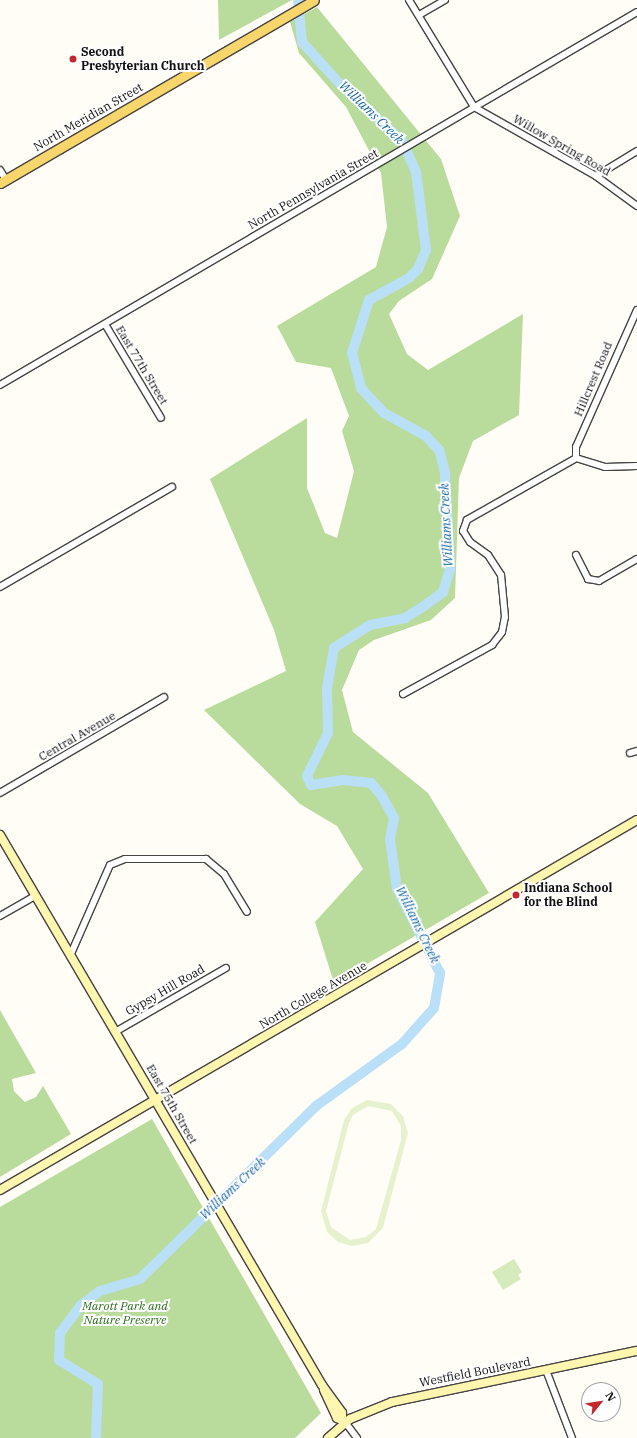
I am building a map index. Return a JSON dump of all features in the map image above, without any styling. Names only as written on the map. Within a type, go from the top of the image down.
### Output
[{"type":"main road","name":"North Meridian Street","points":[[3,182],[314,0]]},
{"type":"street","points":[[409,0],[474,107]]},
{"type":"street","points":[[419,15],[445,0]]},
{"type":"street","name":"North Pennsylvania Street","points":[[0,385],[637,12]]},
{"type":"street","name":"Willow Spring Road","points":[[474,107],[596,176],[637,206]]},
{"type":"street","points":[[596,176],[637,151]]},
{"type":"street","points":[[0,170],[3,182]]},
{"type":"street","name":"Hillcrest Road","points":[[576,458],[576,447],[637,310]]},
{"type":"street","name":"East 77th Street","points":[[104,324],[161,418]]},
{"type":"street","points":[[404,694],[492,645],[502,632],[505,617],[501,576],[497,566],[463,531],[468,520],[576,458],[605,467],[637,466]]},
{"type":"street","points":[[0,587],[172,487]]},
{"type":"street","points":[[576,555],[588,579],[599,581],[637,559]]},
{"type":"street","name":"Central Avenue","points":[[0,793],[164,697]]},
{"type":"street","points":[[630,753],[637,751]]},
{"type":"street","name":"North College Avenue","points":[[0,1190],[637,820]]},
{"type":"street","name":"East 75th Street","points":[[0,835],[70,956],[156,1099],[322,1385],[342,1413],[344,1420],[357,1438]]},
{"type":"street","points":[[70,956],[110,865],[125,859],[206,859],[224,874],[247,912]]},
{"type":"street","points":[[0,916],[35,896]]},
{"type":"street","name":"Gypsy Hill Road","points":[[115,1032],[226,968]]},
{"type":"street","name":"Westfield Boulevard","points":[[328,1438],[344,1420],[392,1402],[637,1351]]},
{"type":"street","points":[[546,1370],[572,1438]]},
{"type":"green space","points":[[218,0],[292,0],[219,40]]},
{"type":"green space","points":[[317,7],[441,159],[460,216],[432,279],[399,301],[389,314],[407,354],[428,370],[523,314],[519,415],[473,441],[459,478],[455,598],[431,620],[374,640],[359,650],[342,690],[353,732],[428,793],[489,893],[334,983],[315,922],[363,869],[337,826],[300,804],[204,710],[286,671],[274,630],[210,479],[307,418],[307,488],[325,533],[337,538],[354,471],[342,431],[349,416],[331,368],[296,362],[277,326],[376,267],[387,227],[381,173],[346,107],[299,53],[290,22]]},
{"type":"green space","points":[[0,1010],[36,1073],[12,1079],[14,1091],[25,1102],[36,1097],[43,1086],[71,1134],[0,1177]]},
{"type":"green space","points":[[367,1100],[391,1104],[403,1116],[408,1133],[383,1228],[368,1243],[352,1246],[338,1242],[327,1232],[321,1211],[344,1120],[352,1108]],"holes":[[[368,1106],[392,1111],[401,1126],[401,1140],[376,1229],[366,1237],[350,1240],[331,1227],[326,1211],[349,1123],[353,1115]]]},
{"type":"green space","name":"Marott Park and Nature Preserve","points":[[152,1119],[321,1413],[295,1438],[0,1438],[0,1207]]},
{"type":"green space","points":[[514,1259],[522,1272],[518,1275],[521,1279],[503,1290],[492,1272]]},
{"type":"waterway","name":"Williams Creek","points":[[96,1438],[98,1384],[59,1360],[60,1333],[80,1306],[100,1291],[140,1279],[316,1106],[402,1044],[434,1008],[440,973],[397,889],[390,839],[394,818],[382,796],[371,783],[343,780],[311,785],[307,776],[328,733],[327,688],[334,648],[370,625],[405,618],[424,606],[443,592],[450,569],[445,472],[439,450],[426,436],[384,413],[361,388],[352,353],[369,300],[409,278],[418,269],[426,250],[416,172],[402,141],[339,83],[302,42],[298,0]]},
{"type":"place","name":"Second Presbyterian Church","points":[[73,59]]},
{"type":"place","name":"Indiana School for the Blind","points":[[516,895]]}]
